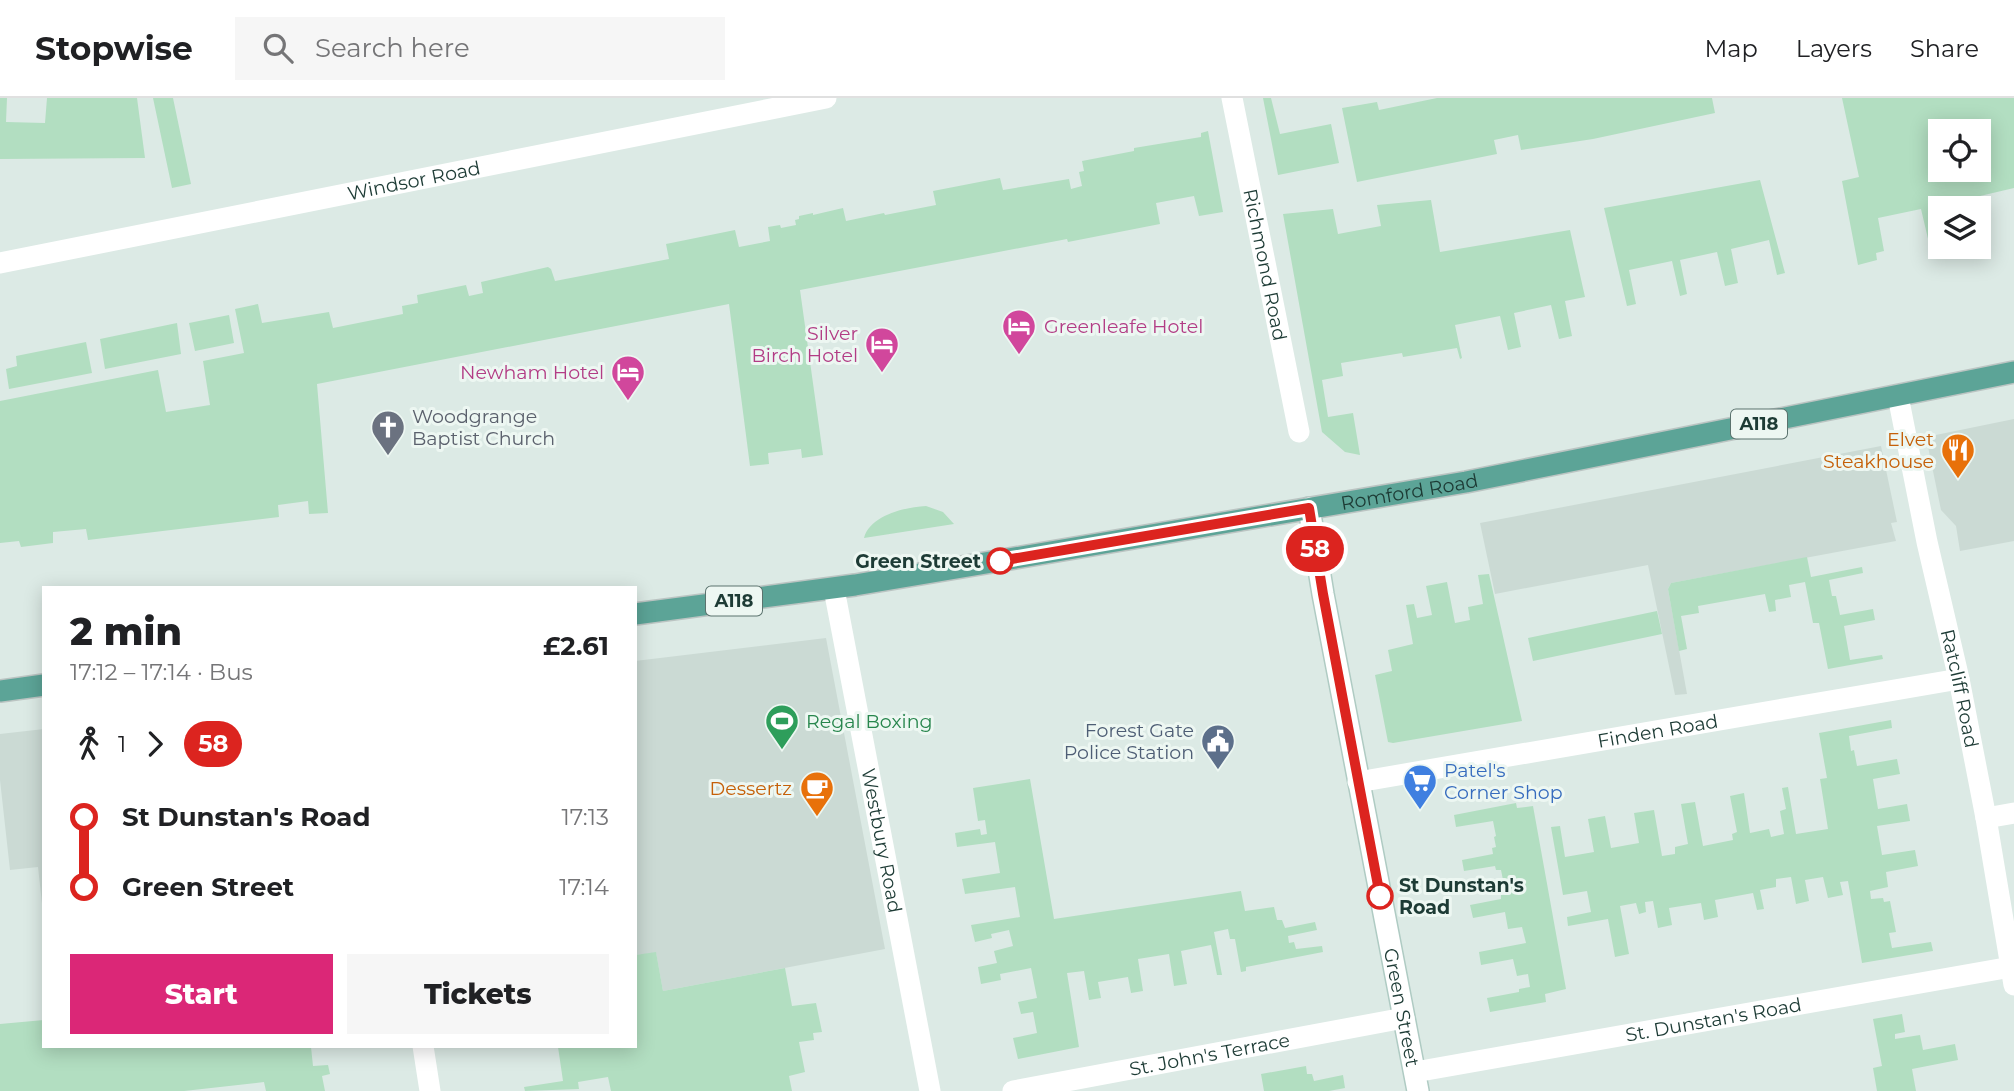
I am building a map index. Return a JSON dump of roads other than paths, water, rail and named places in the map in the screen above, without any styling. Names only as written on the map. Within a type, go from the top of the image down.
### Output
[{"type":"main road","name":"Romford Road","points":[[637,614],[834,589],[1479,480],[2014,372]]},
{"type":"main road","points":[[0,691],[42,685]]},
{"type":"street","name":"Windsor Road","points":[[0,263],[826,98]]},
{"type":"street","name":"Richmond Road","points":[[1232,98],[1299,432]]},
{"type":"street","name":"Ratcliff Road","points":[[1898,396],[1924,527],[1959,679],[1986,818],[2012,976]]},
{"type":"street","name":"Green Street","points":[[1309,508],[1416,1082]]},
{"type":"street","name":"Westbury Road","points":[[834,589],[930,1091]]},
{"type":"street","name":"Finden Road","points":[[1359,782],[1959,679]]},
{"type":"street","points":[[1986,818],[2014,813]]},
{"type":"street","name":"St. Dunstan's Road","points":[[1416,1082],[2012,976]]},
{"type":"street","name":"St. John's Terrace","points":[[1013,1091],[1404,1018]]},
{"type":"street","points":[[423,1048],[430,1091]]},
{"type":"place","name":"Greenleafe Hotel","points":[[1019,356]]},
{"type":"place","name":"Silver Birch Hotel","points":[[882,374]]},
{"type":"place","name":"Newham Hotel","points":[[628,402]]},
{"type":"place","name":"Woodgrange Baptist Church","points":[[388,457]]},
{"type":"place","name":"Elvet Steakhouse","points":[[1958,480]]},
{"type":"place","name":"Green Street","points":[[1000,561]]},
{"type":"place","name":"Regal Boxing","points":[[782,751]]},
{"type":"place","name":"Forest Gate Police Station","points":[[1218,771]]},
{"type":"place","name":"Patel's Corner Shop","points":[[1420,811]]},
{"type":"place","name":"Dessertz","points":[[817,818]]},
{"type":"place","name":"St Dunstan's Road","points":[[1380,896]]}]
